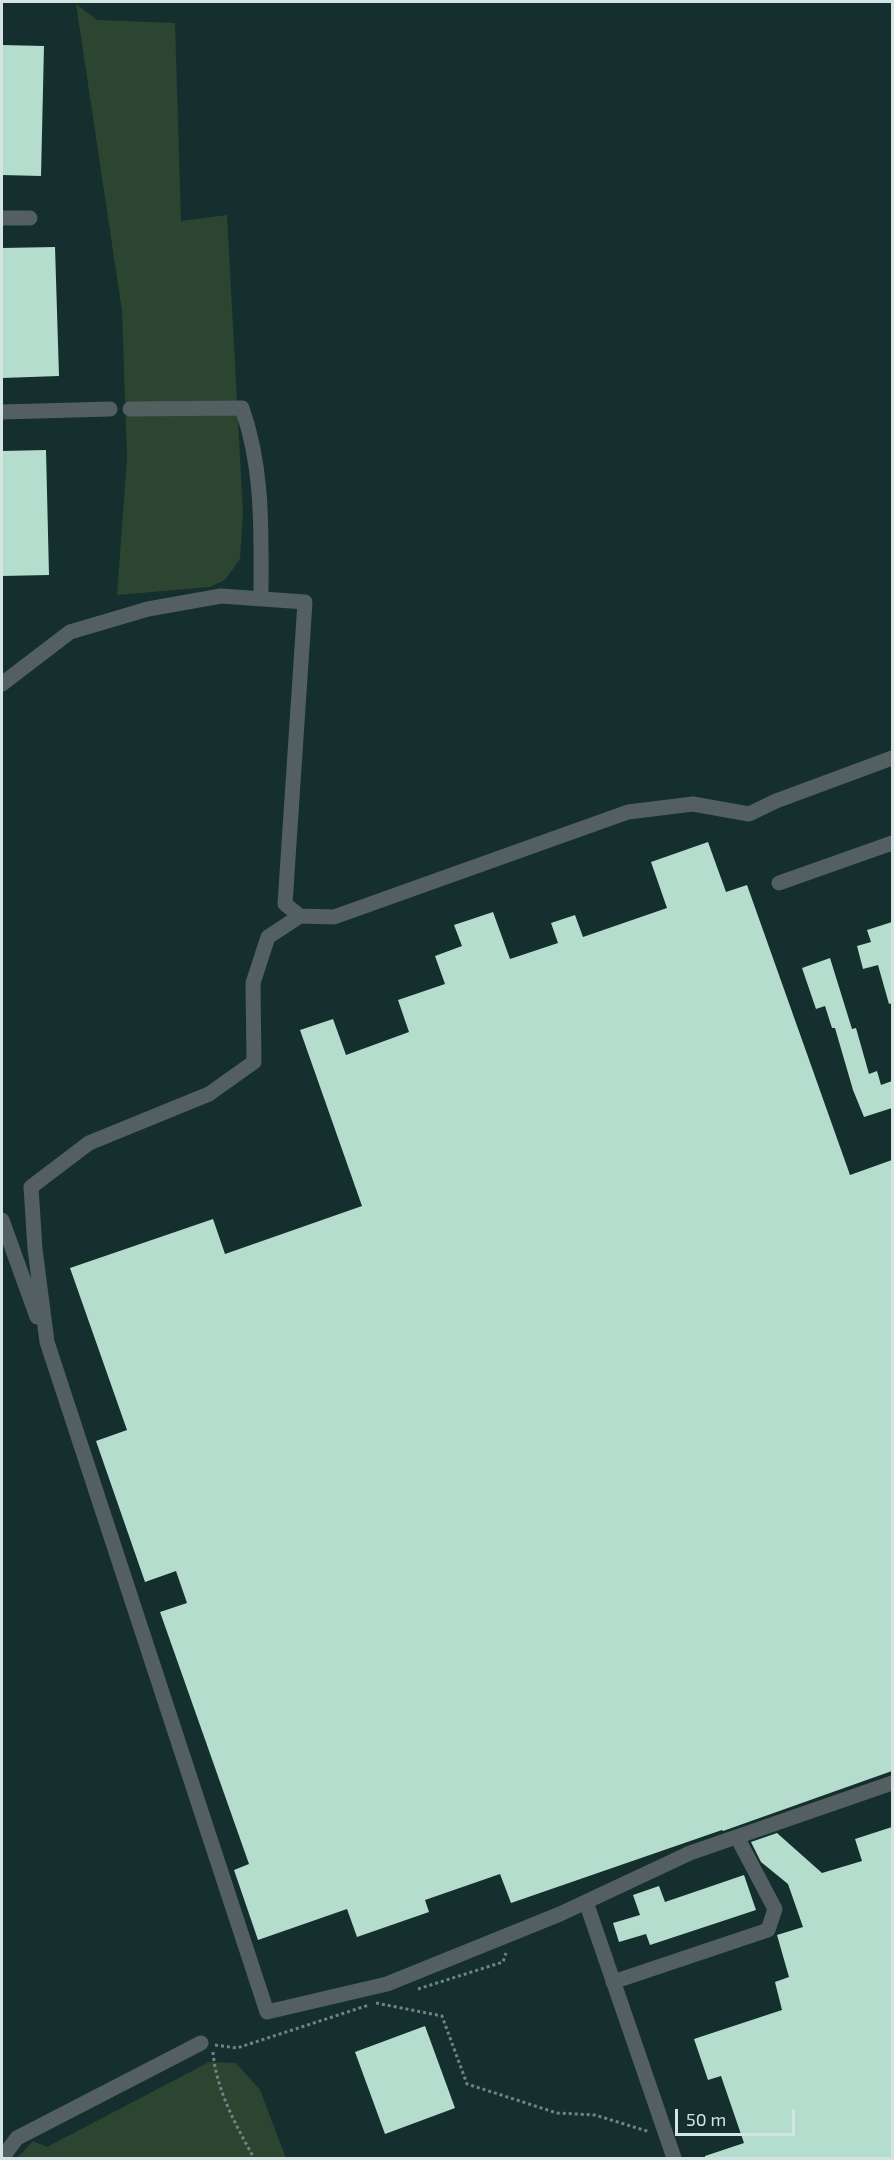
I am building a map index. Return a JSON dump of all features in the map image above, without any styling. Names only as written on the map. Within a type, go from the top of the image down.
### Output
[{"type":"lane","points":[[2,218],[30,218]]},
{"type":"lane","points":[[130,409],[242,408],[248,423],[259,477],[261,599]]},
{"type":"lane","points":[[2,412],[110,409]]},
{"type":"lane","points":[[2,684],[70,633],[148,609],[221,596],[305,602],[285,904],[300,916]]},
{"type":"lane","points":[[47,1342],[35,1249],[31,1186],[89,1143],[209,1094],[254,1062],[253,983],[268,937],[300,916],[334,917],[628,812],[693,804],[749,814],[776,801],[892,758]]},
{"type":"lane","points":[[779,884],[892,843]]},
{"type":"lane","points":[[2,1220],[47,1342],[267,2012],[387,1984],[585,1902],[690,1852],[892,1784]]},
{"type":"lane","points":[[614,1983],[768,1930],[775,1909],[737,1837]]},
{"type":"lane","points":[[585,1902],[674,2158]]},
{"type":"lane","points":[[2,2158],[17,2138],[207,2044]]},
{"type":"path","points":[[376,2003],[442,2016],[467,2084],[557,2113],[595,2115],[667,2137]]},
{"type":"path","points":[[207,2044],[214,2069],[238,2130],[254,2158]]},
{"type":"green space","points":[[76,4],[97,20],[175,23],[181,221],[227,215],[243,513],[240,559],[225,580],[210,587],[117,595],[127,458],[122,311]]},
{"type":"green space","points":[[209,2062],[236,2063],[260,2090],[286,2158],[17,2158],[33,2141],[47,2147]]},
{"type":"building","points":[[2,45],[44,46],[41,176],[2,175]]},
{"type":"building","points":[[55,247],[59,376],[2,378],[2,248]]},
{"type":"building","points":[[46,450],[49,575],[2,576],[2,451]]},
{"type":"building","points":[[708,842],[726,892],[747,885],[850,1175],[892,1160],[892,1771],[511,1903],[500,1874],[425,1900],[429,1912],[357,1937],[347,1909],[258,1940],[234,1870],[249,1864],[160,1612],[187,1603],[176,1571],[145,1582],[96,1441],[127,1430],[70,1268],[213,1219],[225,1254],[362,1206],[300,1030],[333,1019],[346,1055],[409,1032],[398,1000],[445,984],[435,956],[462,946],[454,925],[493,912],[510,959],[558,943],[551,923],[575,915],[583,937],[667,908],[651,862]]},
{"type":"building","points":[[892,922],[892,1003],[889,1004],[878,965],[863,969],[857,946],[871,942],[867,930]]},
{"type":"building","points":[[830,958],[852,1029],[856,1028],[869,1074],[877,1071],[881,1085],[892,1081],[892,1108],[864,1117],[853,1090],[835,1028],[832,1028],[825,1006],[816,1009],[802,968]]},
{"type":"building","points":[[892,1827],[892,2158],[705,2158],[705,2156],[744,2143],[721,2076],[708,2080],[694,2039],[782,2010],[775,1982],[789,1977],[777,1935],[803,1927],[788,1884],[761,1862],[751,1842],[777,1833],[822,1873],[862,1861],[855,1839]]},
{"type":"building","points":[[744,1875],[756,1910],[650,1945],[646,1934],[619,1942],[613,1923],[640,1915],[633,1895],[659,1886],[665,1902]]},
{"type":"building","points":[[425,2026],[455,2108],[385,2134],[355,2052]]}]
